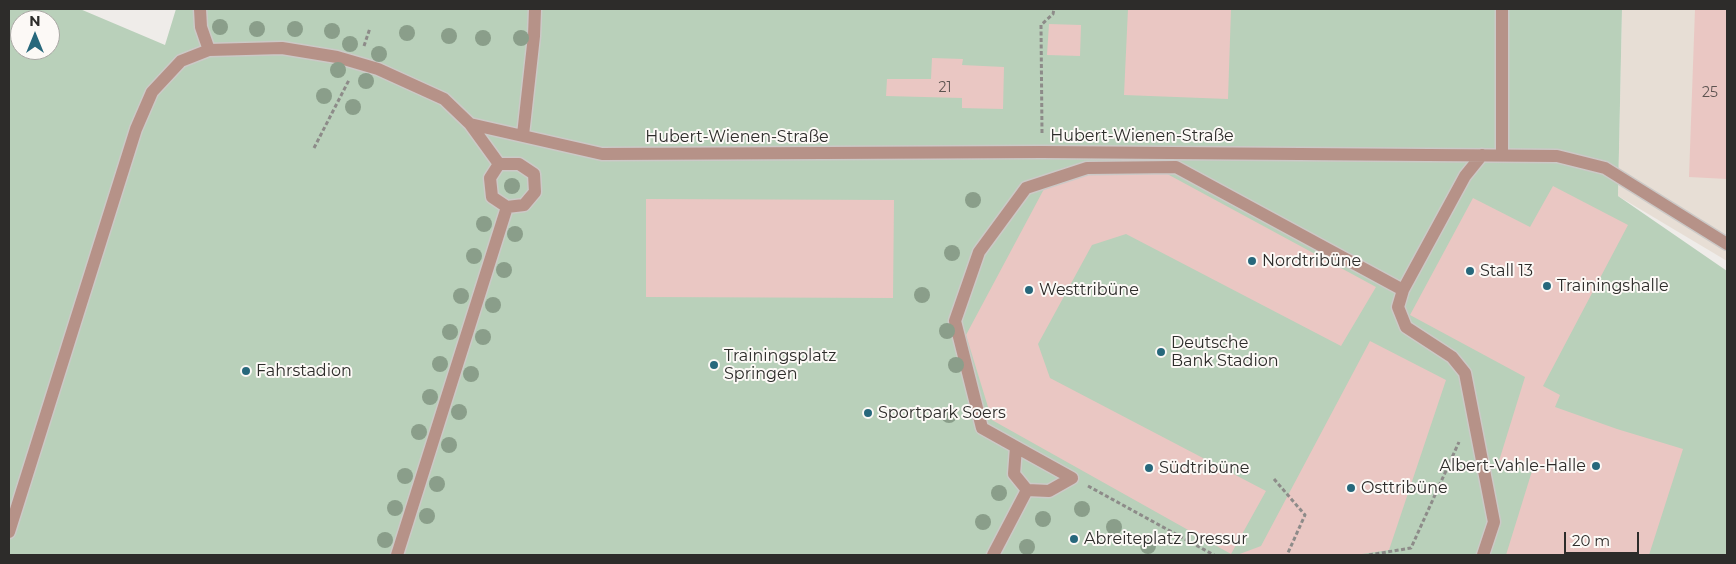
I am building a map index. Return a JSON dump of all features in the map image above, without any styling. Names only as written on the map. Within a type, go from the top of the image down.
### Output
[{"type":"lane","points":[[200,9],[201,27],[209,50]]},
{"type":"lane","points":[[529,137],[535,9]]},
{"type":"lane","points":[[1502,9],[1502,155]]},
{"type":"lane","points":[[9,532],[140,120],[152,92],[180,61],[209,50],[282,48],[336,57],[357,63],[378,70],[444,99],[470,124],[499,164]]},
{"type":"lane","name":"Hubert-Wienen-Straße","points":[[470,124],[602,154],[1042,152],[1557,156],[1605,168],[1727,244]]},
{"type":"lane","points":[[1482,155],[1464,176],[1403,290],[1398,306],[1406,327],[1452,358],[1465,373],[1494,522],[1483,555]]},
{"type":"lane","points":[[499,164],[519,164],[534,174],[535,192],[524,205],[508,207],[492,197],[490,178],[499,164]]},
{"type":"lane","points":[[1072,478],[982,428],[955,321],[979,252],[1026,188],[1087,168],[1176,167],[1403,290]]},
{"type":"lane","points":[[397,555],[508,207]]},
{"type":"lane","points":[[1016,447],[1014,474],[1028,490],[1048,491],[1072,478]]},
{"type":"lane","points":[[993,555],[1028,490]]},
{"type":"path","points":[[1042,152],[1041,25],[1053,14],[1054,9]]},
{"type":"path","points":[[314,148],[357,63],[370,28]]},
{"type":"path","points":[[1369,555],[1411,548],[1461,437]]},
{"type":"path","points":[[1072,478],[1214,555]]},
{"type":"path","points":[[1274,479],[1305,514],[1287,555]]},
{"type":"shaded area","points":[[1622,9],[1727,9],[1727,261],[1618,196]]},
{"type":"green space","name":"Sportpark Soers","points":[[9,9],[80,9],[165,45],[176,9],[1622,9],[1618,196],[1727,271],[1727,555],[9,555]]},
{"type":"building","points":[[1128,9],[1231,9],[1228,99],[1124,95]]},
{"type":"building","points":[[1695,9],[1727,9],[1727,179],[1689,177]]},
{"type":"building","points":[[1049,24],[1081,25],[1080,56],[1047,55]]},
{"type":"building","points":[[932,58],[963,59],[962,65],[1004,67],[1003,109],[962,108],[962,98],[886,96],[887,79],[931,79]]},
{"type":"building","points":[[1134,156],[1376,287],[1341,346],[1126,234],[1092,245],[1038,344],[1050,378],[1266,491],[1231,554],[992,420],[966,335],[1044,189]]},
{"type":"building","points":[[1553,186],[1628,225],[1543,386],[1560,395],[1555,407],[1617,429],[1683,449],[1649,555],[1506,555],[1532,471],[1499,461],[1525,377],[1410,315],[1473,198],[1530,227]]},
{"type":"building","points":[[646,199],[894,200],[893,298],[646,297]]},
{"type":"building","name":"Osttribüne","points":[[1370,341],[1446,380],[1389,550],[1355,555],[1237,555],[1261,546]]},
{"type":"place","name":"Nordtribüne","points":[[1252,261]]},
{"type":"place","name":"Stall 13","points":[[1470,271]]},
{"type":"place","name":"Trainingshalle","points":[[1547,286]]},
{"type":"place","name":"Westtribüne","points":[[1029,290]]},
{"type":"place","name":"Deutsche Bank Stadion","points":[[1161,352]]},
{"type":"place","name":"Trainingsplatz Springen","points":[[714,365]]},
{"type":"place","name":"Fahrstadion","points":[[246,371]]},
{"type":"place","name":"Sportpark Soers","points":[[868,413]]},
{"type":"place","name":"Albert-Vahle-Halle","points":[[1596,466]]},
{"type":"place","name":"Südtribüne","points":[[1149,468]]},
{"type":"place","name":"Osttribüne","points":[[1351,488]]},
{"type":"place","name":"Abreiteplatz Dressur","points":[[1074,539]]}]
